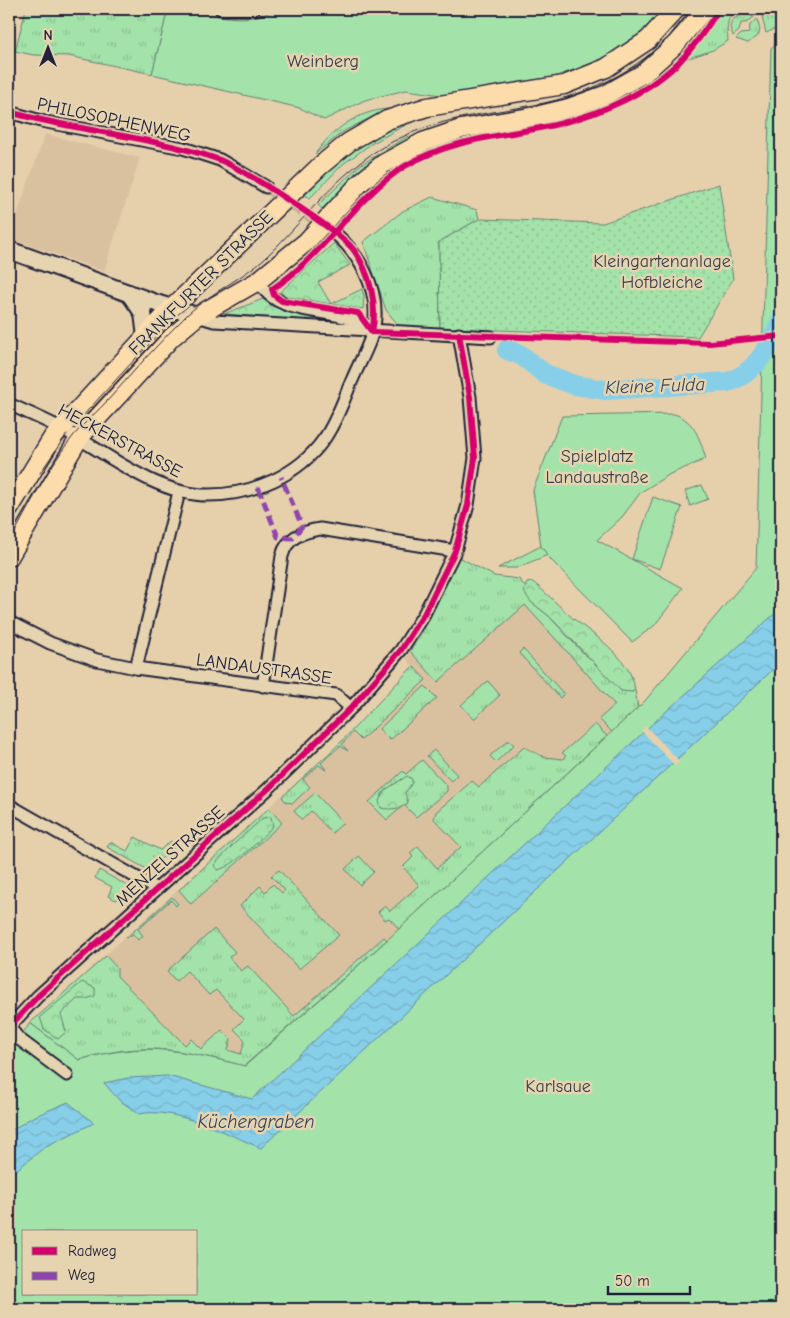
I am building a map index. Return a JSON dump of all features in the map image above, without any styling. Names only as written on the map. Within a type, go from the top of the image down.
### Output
[{"type":"main road","name":"FRANKFURTER STRASSE","points":[[9,509],[48,445],[61,428],[172,308],[320,166],[367,130],[387,120],[427,107],[564,85],[606,68],[648,40],[676,9]]},
{"type":"main road","name":"FRANKFURTER STRASSE","points":[[9,557],[79,438],[172,337],[197,316],[258,282],[306,242],[361,182],[383,164],[423,142],[461,129],[536,116],[569,108],[605,95],[644,73],[676,44],[704,9]]},
{"type":"main road","points":[[9,250],[129,294],[197,316]]},
{"type":"main road","points":[[129,294],[143,312],[146,336]]},
{"type":"street","points":[[221,9],[254,9]]},
{"type":"street","name":"PHILOSOPHENWEG","points":[[9,112],[41,121],[183,148],[220,160],[266,187]]},
{"type":"street","points":[[337,235],[353,249],[371,286],[375,317],[372,332]]},
{"type":"street","points":[[258,282],[265,294],[283,305],[354,319],[372,332]]},
{"type":"street","points":[[197,316],[214,321],[372,332],[491,336]]},
{"type":"street","name":"HECKERSTRASSE","points":[[9,404],[61,428],[103,455],[179,492],[209,495],[234,493],[258,487],[281,477],[303,462],[324,440],[372,332]]},
{"type":"street","points":[[351,708],[395,659],[424,614],[455,551],[468,504],[475,458],[470,397],[459,334]]},
{"type":"street","points":[[136,668],[179,492]]},
{"type":"street","points":[[264,686],[284,545],[293,538],[306,531],[320,529],[455,551]]},
{"type":"street","name":"LANDAUSTRASSE","points":[[9,622],[50,643],[97,660],[136,668],[336,695],[351,708]]},
{"type":"street","name":"MENZELSTRASSE","points":[[9,1027],[38,996],[155,888],[268,789],[351,708]]},
{"type":"street","points":[[9,805],[155,888]]},
{"type":"street","points":[[9,1027],[19,1039],[67,1075]]},
{"type":"shaded area","points":[[45,134],[140,158],[104,271],[9,238]]},
{"type":"shaded area","points":[[457,556],[494,576],[519,579],[635,690],[638,708],[387,940],[244,1066],[30,1023],[340,743],[413,666],[406,659],[427,624]]},
{"type":"green space","points":[[26,9],[168,9],[152,74],[69,56],[33,55],[15,51]]},
{"type":"green space","name":"Weinberg","points":[[168,9],[236,18],[263,15],[276,9],[666,9],[660,18],[624,46],[597,62],[553,77],[442,95],[406,90],[365,100],[324,120],[300,108],[152,74]]},
{"type":"green space","points":[[724,9],[741,9],[732,15],[728,22],[728,41],[713,50],[683,60],[702,41]]},
{"type":"green space","points":[[769,9],[781,9],[780,18],[776,27],[766,33],[762,17]]},
{"type":"green space","points":[[744,13],[754,17],[746,23],[741,23],[739,31],[733,36],[730,27],[732,20]]},
{"type":"green space","points":[[757,19],[760,30],[758,36],[748,43],[736,39],[741,34],[749,33],[750,25]]},
{"type":"green space","name":"Karlsaue","points":[[781,39],[781,1309],[9,1309],[9,1053],[30,1023],[79,1060],[103,1054],[144,1049],[182,1052],[245,1066],[387,940],[644,702],[756,568],[771,48]]},
{"type":"green space","points":[[388,109],[344,131],[315,154],[329,137],[346,123],[366,114]]},
{"type":"green space","points":[[410,118],[411,122],[371,144],[343,164],[310,198],[305,195],[340,160],[363,142]]},
{"type":"green space","points":[[408,136],[410,138],[361,170],[322,209],[318,205],[360,165]]},
{"type":"green space","name":"Kleingartenanlage Hofbleiche","points":[[719,184],[733,279],[698,337],[440,328],[439,242],[479,219],[603,223]]},
{"type":"green space","points":[[432,197],[477,210],[479,219],[439,242],[440,328],[399,326],[386,310],[363,242],[403,211]]},
{"type":"green space","points":[[334,243],[350,265],[318,282],[331,304],[288,297],[280,292]]},
{"type":"green space","points":[[362,289],[364,296],[363,309],[331,304]]},
{"type":"green space","points":[[263,299],[273,307],[340,323],[224,314]]},
{"type":"green space","name":"Spielplatz Landaustraße","points":[[674,414],[692,426],[699,438],[706,459],[670,474],[641,492],[622,517],[597,540],[683,588],[654,626],[632,642],[551,560],[541,546],[533,490],[562,416]]},
{"type":"green space","points":[[702,485],[708,499],[690,506],[685,491]]},
{"type":"green space","points":[[653,497],[682,507],[660,569],[632,559]]},
{"type":"green space","points":[[541,546],[548,555],[516,568],[498,568]]},
{"type":"green space","points":[[457,556],[494,576],[519,579],[526,588],[531,602],[549,616],[583,653],[632,692],[635,690],[638,708],[612,732],[599,719],[615,705],[525,605],[438,682],[410,651],[427,624]]},
{"type":"green space","points":[[533,582],[618,656],[632,678],[635,690],[632,692],[621,691],[549,616],[531,602],[524,592],[527,583]]},
{"type":"green space","points":[[523,649],[564,694],[560,698],[519,653]]},
{"type":"green space","points":[[413,666],[426,680],[361,740],[353,732],[342,744],[348,751],[340,746],[321,763],[327,771],[319,765],[303,779],[310,787],[293,803],[286,802],[282,797],[340,743]]},
{"type":"green space","points":[[488,681],[500,695],[474,719],[461,705]]},
{"type":"green space","points":[[425,686],[437,698],[390,740],[379,729]]},
{"type":"green space","points":[[595,724],[607,736],[399,929],[389,918],[385,920],[378,912],[385,906],[390,911],[419,885],[403,867],[413,857],[410,853],[418,846],[437,868],[461,847],[434,819],[436,812],[472,781],[479,787],[524,747],[544,757],[563,759],[566,756],[562,753]]},
{"type":"green space","points":[[507,741],[514,745],[496,762],[490,756]]},
{"type":"green space","points":[[434,750],[457,775],[451,781],[427,756]]},
{"type":"green space","points":[[422,760],[447,786],[447,791],[416,817],[404,805],[387,820],[369,802],[403,771],[406,774]]},
{"type":"green space","points":[[407,776],[412,779],[412,783],[405,793],[408,803],[403,807],[381,808],[379,801],[385,790]]},
{"type":"green space","points":[[315,793],[343,823],[332,833],[311,811],[302,820],[294,811]]},
{"type":"green space","points":[[269,808],[282,823],[191,904],[179,890]]},
{"type":"green space","points":[[271,817],[273,826],[262,838],[231,864],[217,870],[214,865],[234,844],[263,818]]},
{"type":"green space","points":[[135,837],[160,850],[171,841],[176,846],[148,870],[107,847],[110,842],[127,851]]},
{"type":"green space","points":[[359,856],[374,872],[360,885],[345,869]]},
{"type":"green space","points":[[99,870],[128,886],[128,889],[116,900],[108,896],[112,887],[95,878]]},
{"type":"green space","points":[[279,870],[339,935],[299,969],[240,906],[260,886],[265,892],[273,884],[282,893],[285,890],[271,876]]},
{"type":"green space","points":[[172,897],[178,904],[176,906],[171,900],[138,929],[143,936],[138,940],[133,934],[126,938]]},
{"type":"green space","points":[[214,929],[235,952],[229,957],[241,971],[248,966],[294,1016],[384,937],[387,940],[244,1066],[181,1052],[144,1049],[124,1050],[79,1060],[30,1023],[106,956],[117,968],[117,976],[185,1045],[191,1039],[201,1049],[222,1030],[231,1039],[228,1050],[241,1054],[245,1040],[234,1029],[244,1019],[216,990],[209,995],[187,971],[176,981],[167,971]]},
{"type":"green space","points":[[82,982],[95,988],[95,996],[77,999],[61,1014],[66,1032],[58,1039],[44,1029],[40,1017]]},
{"type":"water","name":"Küchengraben","points":[[781,608],[781,662],[261,1148],[217,1129],[184,1118],[168,1114],[139,1114],[119,1100],[104,1083],[128,1078],[168,1076],[252,1099],[649,727]]},
{"type":"water","points":[[68,1102],[94,1123],[46,1146],[9,1176],[9,1132],[31,1118]]},
{"type":"pier","points":[[646,726],[680,762],[675,766],[641,730]]},
{"type":"waterway","name":"Kleine Fulda","points":[[507,350],[521,355],[545,374],[575,385],[605,390],[728,382],[738,378],[754,366],[772,340],[781,321]]},
{"type":"tunnel","points":[[266,187],[337,235]]},
{"type":"tram line","points":[[9,543],[47,474],[78,430],[189,313],[207,298],[257,265],[344,176],[361,162],[400,138],[435,125],[470,116],[544,103],[588,90],[608,81],[628,70],[663,43],[693,9]]},
{"type":"tram line","points":[[78,421],[172,319],[197,299]]},
{"type":"tram line","points":[[40,473],[67,434]]},
{"type":"marked path","points":[[258,487],[278,537],[293,538],[302,526],[281,477]]},
{"type":"cycle path","points":[[372,332],[358,313],[282,301],[274,295],[272,289],[291,276],[370,194],[386,179],[405,166],[436,151],[452,146],[573,120],[592,114],[630,97],[663,76],[678,63],[700,37],[719,9]]},
{"type":"cycle path","points":[[9,112],[192,151],[229,164],[266,186],[329,228],[353,249],[364,268],[371,289],[374,311],[372,332]]},
{"type":"cycle path","points":[[372,332],[710,343],[781,336]]},
{"type":"cycle path","points":[[9,1027],[38,996],[268,789],[351,708],[401,650],[424,614],[455,551],[468,505],[475,458],[470,397],[459,334]]}]
